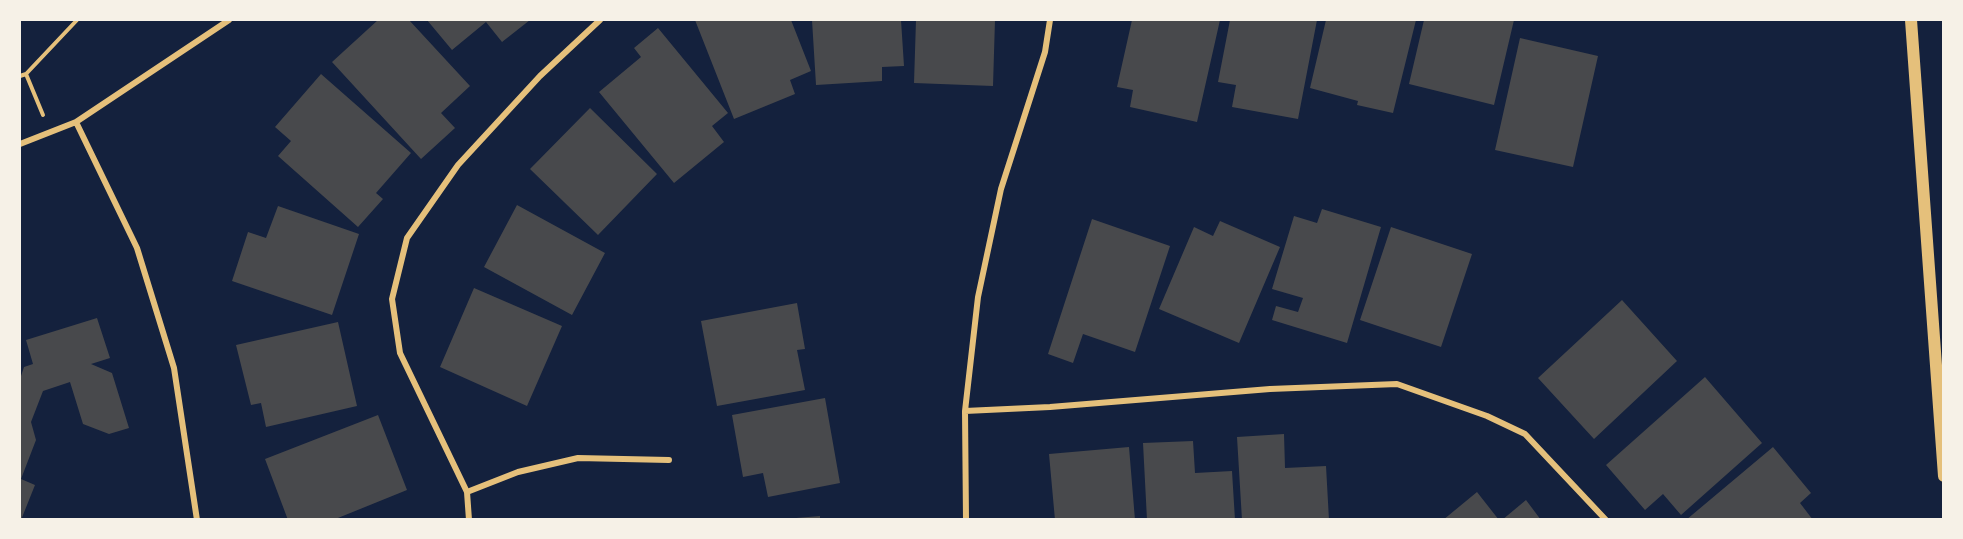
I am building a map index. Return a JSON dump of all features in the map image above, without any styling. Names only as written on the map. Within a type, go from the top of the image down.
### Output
[{"type":"main road","points":[[1911,20],[1944,476]]},
{"type":"street","points":[[20,144],[76,122],[229,20]]},
{"type":"street","points":[[468,519],[467,492],[400,353],[392,299],[408,238],[458,165],[540,76],[600,20]]},
{"type":"street","points":[[966,519],[965,411],[978,297],[1001,189],[1045,51],[1050,20]]},
{"type":"street","points":[[76,122],[137,248],[174,368],[197,519]]},
{"type":"street","points":[[965,411],[1050,407],[1270,389],[1397,384],[1487,416],[1525,434],[1606,519]]},
{"type":"street","points":[[467,492],[518,472],[578,458],[669,460]]},
{"type":"path","points":[[20,76],[26,74],[76,20]]},
{"type":"path","points":[[26,74],[50,132]]},
{"type":"building","points":[[378,20],[409,20],[470,86],[441,113],[455,128],[421,159],[332,62]]},
{"type":"building","points":[[427,20],[530,20],[502,42],[486,22],[452,50]]},
{"type":"building","points":[[695,20],[791,20],[811,71],[790,80],[795,94],[734,119]]},
{"type":"building","points":[[812,20],[901,20],[904,66],[882,67],[882,81],[816,85]]},
{"type":"building","points":[[916,20],[995,20],[993,86],[914,83]]},
{"type":"building","points":[[1132,20],[1220,20],[1197,122],[1130,107],[1133,90],[1117,87]]},
{"type":"building","points":[[1230,20],[1317,20],[1298,119],[1232,107],[1236,85],[1218,82]]},
{"type":"building","points":[[1326,20],[1416,20],[1393,113],[1357,105],[1358,101],[1310,88]]},
{"type":"building","points":[[1424,20],[1514,20],[1494,105],[1409,84]]},
{"type":"building","points":[[658,28],[728,113],[712,126],[724,142],[674,183],[599,92],[641,57],[634,48]]},
{"type":"building","points":[[1520,38],[1598,56],[1573,167],[1495,150]]},
{"type":"building","points":[[321,74],[411,153],[376,193],[383,199],[358,227],[278,156],[291,141],[275,127]]},
{"type":"building","points":[[590,108],[657,174],[598,235],[530,169]]},
{"type":"building","points":[[517,205],[605,253],[572,315],[484,267]]},
{"type":"building","points":[[278,206],[359,234],[332,315],[232,281],[248,232],[266,238]]},
{"type":"building","points":[[1322,209],[1381,227],[1347,343],[1272,320],[1276,306],[1298,312],[1303,298],[1272,289],[1294,216],[1317,223]]},
{"type":"building","points":[[1092,219],[1170,246],[1135,352],[1083,334],[1073,363],[1048,354]]},
{"type":"building","points":[[1220,221],[1280,247],[1239,343],[1159,309],[1194,227],[1213,236]]},
{"type":"building","points":[[1391,227],[1472,254],[1441,347],[1360,320]]},
{"type":"building","points":[[474,288],[562,326],[527,406],[440,367]]},
{"type":"building","points":[[1622,300],[1677,361],[1594,439],[1538,378]]},
{"type":"building","points":[[797,303],[805,349],[797,350],[805,390],[717,406],[701,321]]},
{"type":"building","points":[[97,318],[110,358],[91,364],[112,373],[129,428],[109,434],[83,424],[70,382],[43,391],[31,422],[36,440],[21,479],[35,485],[20,520],[20,379],[24,367],[33,364],[26,340]]},
{"type":"building","points":[[338,322],[357,406],[266,427],[261,403],[251,405],[236,345]]},
{"type":"building","points":[[1705,377],[1762,443],[1681,515],[1663,494],[1645,510],[1606,465]]},
{"type":"building","points":[[825,398],[840,483],[768,497],[763,473],[743,477],[732,415]]},
{"type":"building","points":[[378,415],[407,490],[333,520],[288,520],[265,459]]},
{"type":"building","points":[[1284,434],[1285,468],[1326,466],[1329,520],[1242,520],[1237,437]]},
{"type":"building","points":[[1193,441],[1195,473],[1232,471],[1235,520],[1147,520],[1143,443]]},
{"type":"building","points":[[1129,447],[1135,520],[1055,520],[1049,454]]},
{"type":"building","points":[[1773,447],[1811,493],[1800,503],[1813,520],[1686,520]]},
{"type":"building","points":[[1477,492],[1499,520],[1443,520]]},
{"type":"building","points":[[1526,500],[1541,520],[1502,520]]},
{"type":"building","points":[[820,516],[820,520],[796,520],[796,518]]}]
